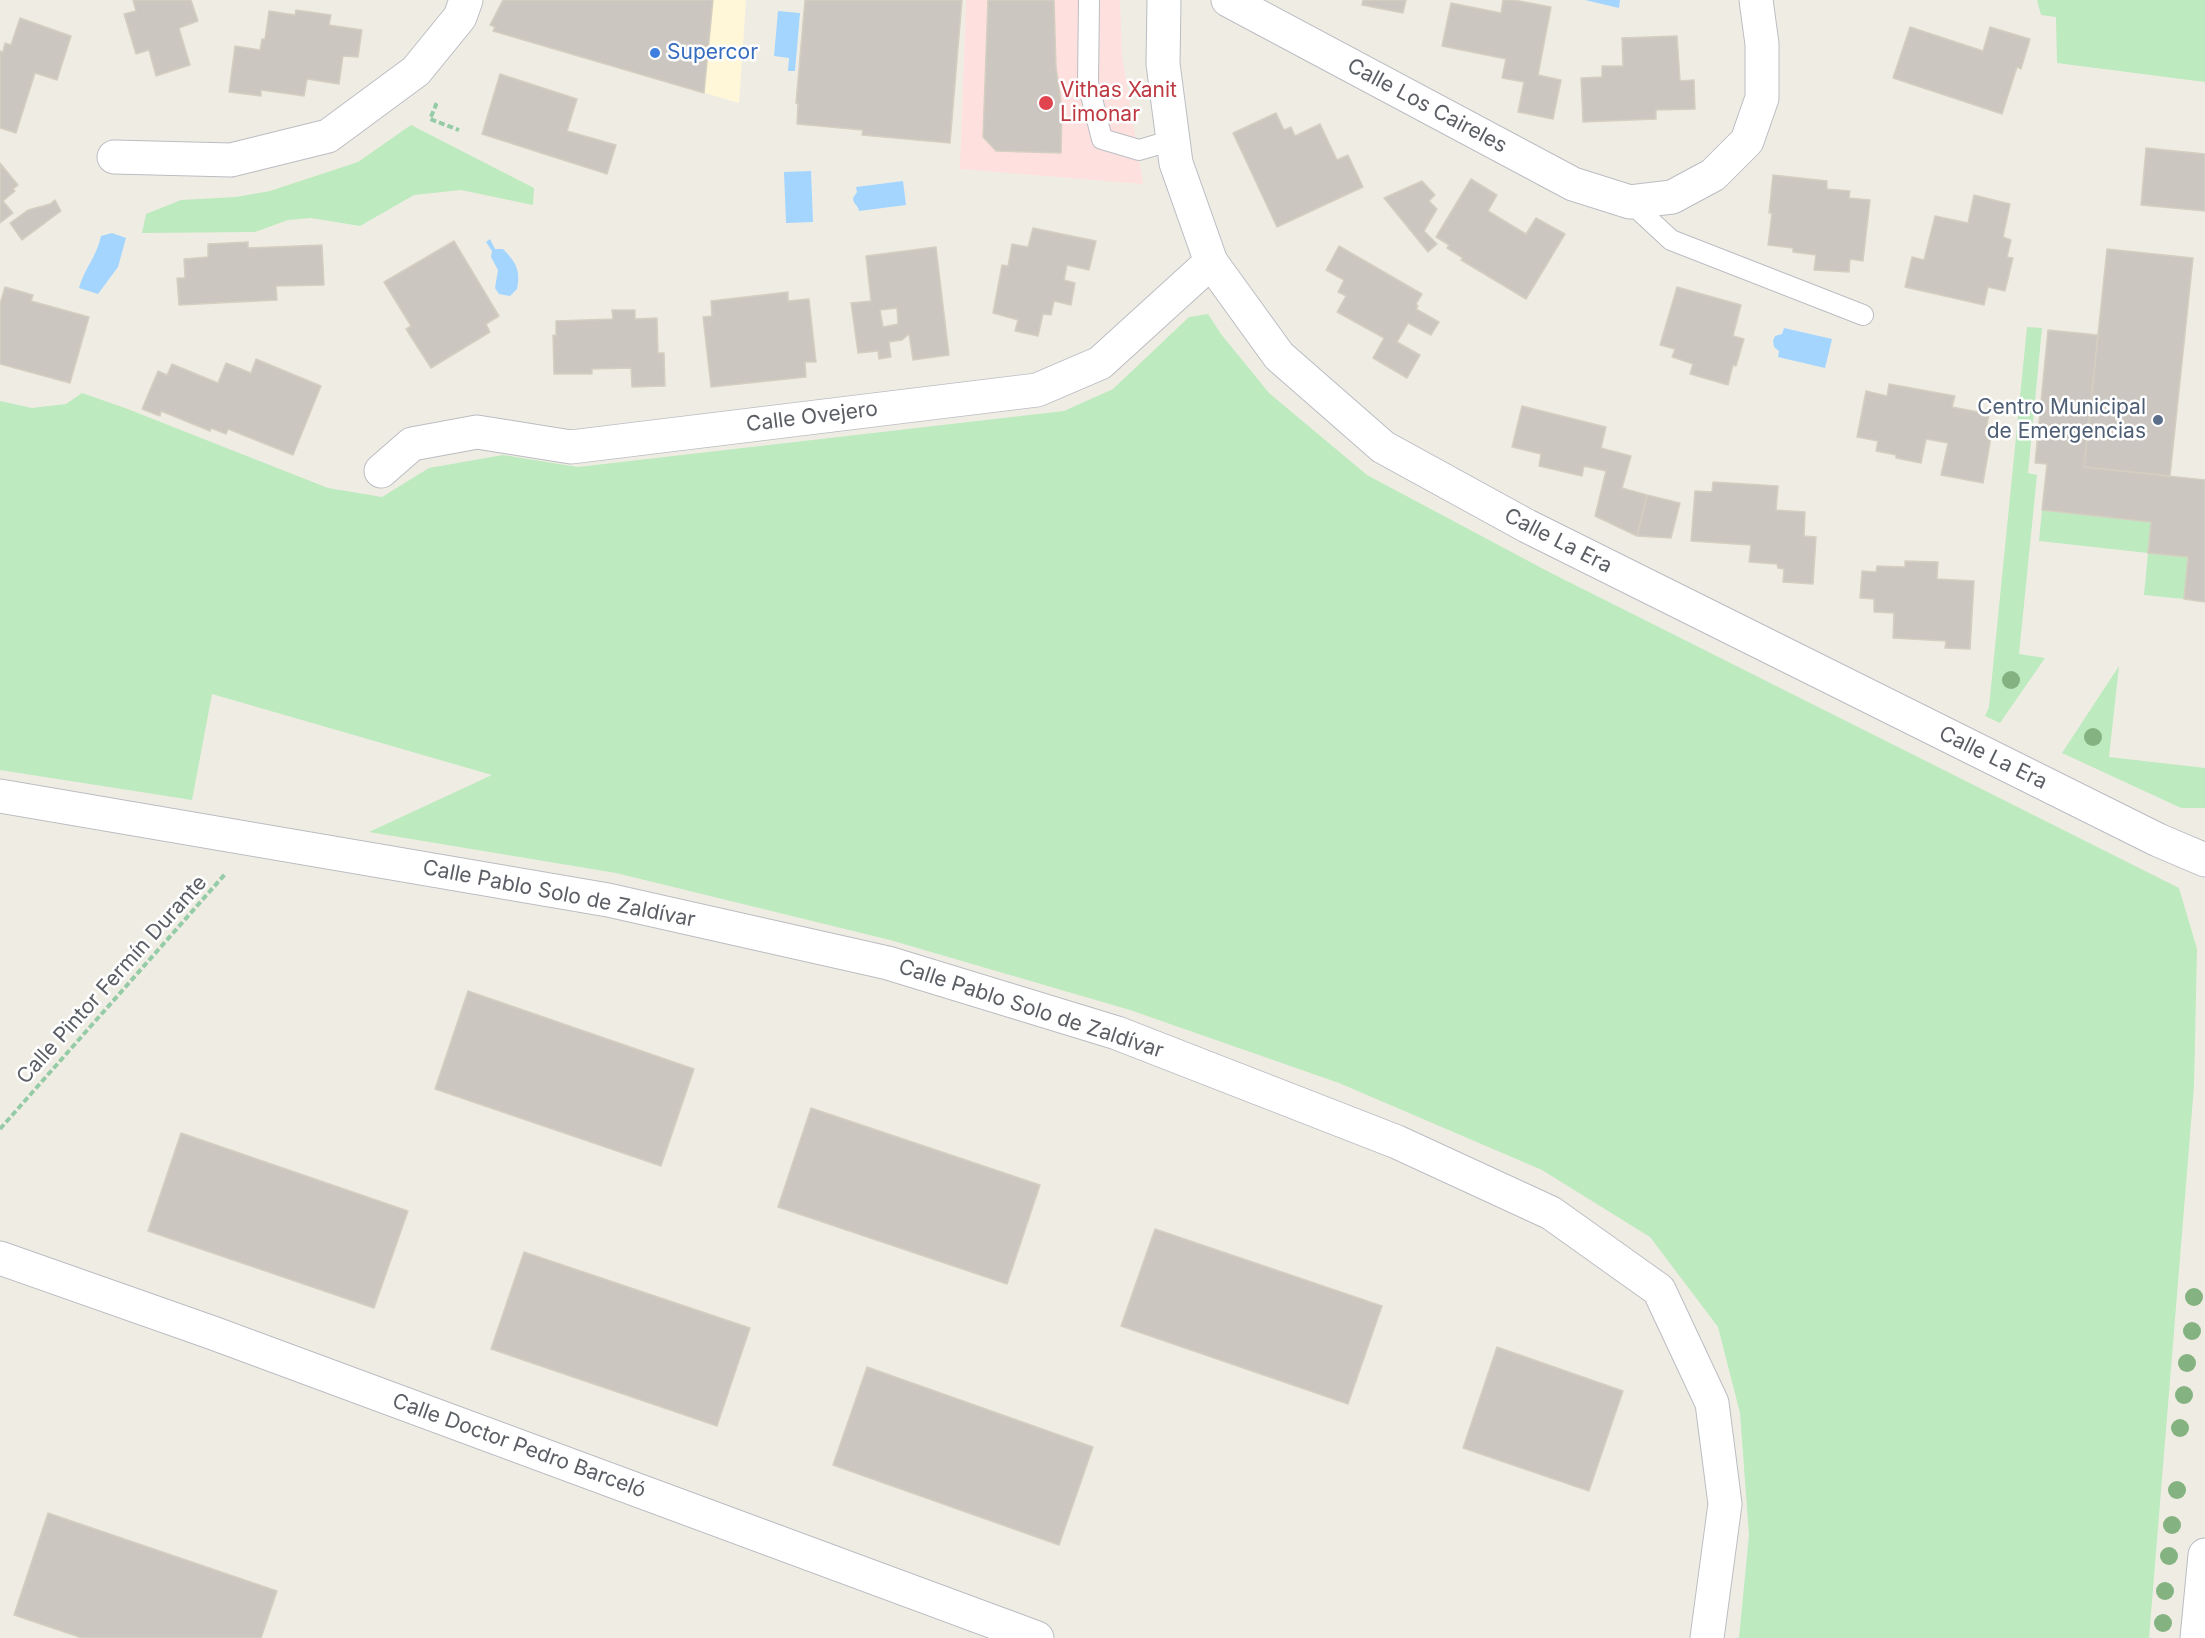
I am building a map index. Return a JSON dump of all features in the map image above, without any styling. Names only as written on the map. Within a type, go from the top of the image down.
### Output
[{"type":"street","points":[[114,157],[231,160],[328,136],[416,71],[460,18],[466,0]]},
{"type":"street","name":"Calle La Era","points":[[1164,0],[1163,64],[1176,163],[1211,262],[1279,356],[1383,447],[1527,526],[2127,825],[2205,860]]},
{"type":"street","name":"Calle Los Caireles","points":[[1228,0],[1573,184],[1630,202],[1672,197],[1713,175],[1747,141],[1762,99],[1762,44],[1756,0]]},
{"type":"street","name":"Calle Ovejero","points":[[381,471],[412,444],[477,432],[571,447],[1037,390],[1100,363],[1211,262]]},
{"type":"street","name":"Calle Pablo Solo de Zaldívar","points":[[0,796],[608,900],[888,963],[1117,1033],[1397,1142],[1551,1213],[1659,1290],[1712,1403],[1725,1504],[1707,1638]]},
{"type":"street","name":"Calle Doctor Pedro Barceló","points":[[0,1257],[224,1337],[1037,1638]]},
{"type":"street","points":[[2197,1638],[2205,1555]]},
{"type":"lane","points":[[1089,0],[1088,83],[1102,139],[1138,150],[1173,140]]},
{"type":"lane","name":"Calle Los Caireles","points":[[1630,202],[1671,240],[1863,315]]},
{"type":"path","name":"Calle Pintor Fermín Durante","points":[[0,1129],[223,878]]},
{"type":"shaded area","name":"Supercor","points":[[503,0],[746,0],[739,103],[493,31],[495,27],[490,25]]},
{"type":"shaded area","name":"Vithas Xanit Limonar","points":[[966,0],[1120,0],[1122,56],[1143,184],[960,169]]},
{"type":"green space","points":[[2037,0],[2205,0],[2205,82],[2057,63],[2056,17],[2041,15]]},
{"type":"green space","points":[[411,125],[534,188],[533,205],[461,190],[414,195],[360,226],[311,218],[288,220],[255,232],[142,233],[146,214],[181,200],[236,197],[270,191],[358,162]]},
{"type":"green space","points":[[1208,314],[1221,334],[1269,393],[1367,475],[1549,572],[2179,888],[2197,949],[2194,1086],[2149,1638],[1739,1638],[1749,1535],[1740,1413],[1718,1327],[1650,1237],[1542,1170],[1339,1083],[1130,1010],[890,940],[616,873],[369,832],[492,775],[212,694],[192,800],[0,770],[0,401],[32,408],[66,404],[82,393],[328,488],[382,497],[429,468],[503,455],[578,467],[1064,411],[1113,389],[1189,317]]},
{"type":"green space","points":[[2027,327],[2042,328],[2028,473],[2037,475],[2019,654],[2045,658],[2000,723],[1985,716],[1989,707]]},
{"type":"green space","points":[[2042,510],[2151,522],[2148,553],[2039,541]]},
{"type":"green space","points":[[2148,553],[2188,557],[2184,599],[2144,595]]},
{"type":"green space","points":[[2119,666],[2109,757],[2205,768],[2205,808],[2181,808],[2062,753]]},
{"type":"water","points":[[1585,0],[1620,0],[1619,8]]},
{"type":"water","points":[[778,11],[800,13],[795,71],[788,71],[789,58],[774,56]]},
{"type":"water","points":[[811,171],[813,222],[786,223],[784,172]]},
{"type":"water","points":[[903,181],[906,205],[859,211],[854,202],[856,187]]},
{"type":"water","points":[[112,233],[126,238],[118,267],[98,294],[79,288],[101,236]]},
{"type":"water","points":[[490,239],[495,249],[503,249],[516,267],[517,289],[510,296],[499,294],[495,288],[498,270],[491,257],[492,251],[486,242]]},
{"type":"water","points":[[1784,328],[1832,339],[1825,368],[1778,357],[1779,351],[1774,347],[1773,341],[1775,336],[1782,334]]},
{"type":"building","points":[[133,0],[191,0],[198,21],[179,28],[190,65],[156,76],[149,50],[136,54],[124,14],[136,11]]},
{"type":"building","name":"Supercor","points":[[503,0],[713,0],[704,93],[493,31],[495,27],[490,25]]},
{"type":"building","points":[[805,0],[962,0],[950,143],[862,135],[863,130],[797,124],[798,104],[796,103]]},
{"type":"building","points":[[988,0],[1054,0],[1056,67],[1062,108],[1061,153],[996,151],[983,137]]},
{"type":"building","points":[[1363,0],[1406,0],[1403,13],[1362,5]]},
{"type":"building","points":[[1503,0],[1551,7],[1538,75],[1561,80],[1553,119],[1518,112],[1524,82],[1502,78],[1506,59],[1442,46],[1451,3],[1501,13]]},
{"type":"building","points":[[296,10],[331,15],[329,25],[362,30],[358,57],[343,56],[339,84],[307,79],[304,96],[261,90],[261,96],[229,92],[235,46],[260,50],[262,39],[265,39],[269,11],[295,15]]},
{"type":"building","points":[[20,18],[71,36],[57,80],[35,73],[16,133],[0,128],[0,51],[3,52],[5,43],[11,45]]},
{"type":"building","points":[[1910,27],[1983,51],[1990,27],[2030,39],[2021,69],[2017,67],[2002,114],[1893,78]]},
{"type":"building","points":[[1677,36],[1680,81],[1694,80],[1695,109],[1656,110],[1656,119],[1583,122],[1581,78],[1602,77],[1602,66],[1623,66],[1622,38]]},
{"type":"building","points":[[500,74],[577,99],[567,131],[616,145],[607,174],[482,134]]},
{"type":"building","points":[[1276,113],[1284,130],[1291,127],[1295,136],[1320,124],[1337,160],[1348,155],[1363,187],[1277,227],[1233,133]]},
{"type":"building","points":[[2146,148],[2205,154],[2205,211],[2141,205]]},
{"type":"building","points":[[0,163],[18,185],[13,189],[15,191],[3,201],[13,213],[0,223]]},
{"type":"building","points":[[1773,175],[1827,181],[1827,189],[1850,191],[1849,198],[1870,200],[1863,261],[1850,259],[1849,272],[1814,270],[1816,255],[1793,252],[1793,248],[1768,245]]},
{"type":"building","points":[[1471,179],[1497,195],[1488,211],[1526,234],[1536,218],[1565,234],[1526,299],[1461,260],[1463,258],[1447,248],[1449,245],[1436,237]]},
{"type":"building","points":[[1422,181],[1435,195],[1429,201],[1437,209],[1424,231],[1437,244],[1428,252],[1384,198]]},
{"type":"building","points":[[1974,195],[2010,204],[2003,237],[2011,240],[2007,257],[2013,258],[2005,291],[1988,287],[1984,305],[1905,287],[1912,257],[1924,260],[1935,216],[1968,223]]},
{"type":"building","points":[[55,200],[61,211],[22,240],[10,223],[28,210],[50,204]]},
{"type":"building","points":[[1033,228],[1096,241],[1089,270],[1067,265],[1064,280],[1075,283],[1071,305],[1054,301],[1051,315],[1043,314],[1038,336],[1015,331],[1018,320],[993,313],[1002,265],[1008,266],[1012,244],[1028,247]]},
{"type":"building","points":[[454,241],[499,316],[486,324],[490,332],[431,368],[406,329],[411,326],[384,282]]},
{"type":"building","points":[[248,242],[248,248],[322,245],[324,285],[276,286],[277,300],[179,305],[177,278],[185,278],[184,259],[208,257],[208,244]]},
{"type":"building","points":[[1339,246],[1422,294],[1416,304],[1418,306],[1416,309],[1439,322],[1431,335],[1408,323],[1397,342],[1420,355],[1407,378],[1373,358],[1384,338],[1337,312],[1346,296],[1338,292],[1344,280],[1326,270]]},
{"type":"building","points":[[936,247],[949,355],[913,360],[909,334],[902,340],[889,342],[891,357],[879,359],[878,351],[858,353],[851,303],[871,301],[866,256]],"holes":[[[897,308],[898,324],[883,327],[880,310]]]},
{"type":"building","points":[[2107,249],[2193,258],[2170,476],[2084,467]]},
{"type":"building","points":[[5,287],[33,295],[31,301],[89,317],[70,383],[0,364],[0,304]]},
{"type":"building","points":[[1677,287],[1741,305],[1733,336],[1744,339],[1736,366],[1733,365],[1728,385],[1690,374],[1693,364],[1672,357],[1675,349],[1660,345]]},
{"type":"building","points":[[788,292],[788,301],[809,299],[816,362],[805,362],[806,377],[711,387],[703,317],[712,316],[711,301]]},
{"type":"building","points":[[612,310],[635,310],[635,319],[657,318],[658,353],[664,353],[665,386],[632,387],[631,368],[592,369],[592,374],[554,374],[553,335],[556,336],[556,321],[613,319]]},
{"type":"building","points":[[2048,330],[2098,335],[2084,467],[2205,480],[2205,602],[2184,599],[2188,557],[2148,553],[2151,522],[2042,510],[2047,464],[2035,463]]},
{"type":"building","points":[[256,359],[321,386],[293,455],[228,429],[226,434],[211,428],[210,431],[161,411],[160,416],[142,409],[158,371],[167,375],[172,364],[218,383],[226,363],[251,373]]},
{"type":"building","points":[[1889,384],[1955,396],[1952,407],[1989,414],[1985,435],[1991,437],[1983,483],[1941,475],[1948,443],[1926,439],[1921,463],[1876,451],[1878,441],[1857,437],[1866,391],[1887,396]]},
{"type":"building","points":[[1522,406],[1606,427],[1601,448],[1631,456],[1622,488],[1647,495],[1637,536],[1595,516],[1606,471],[1584,466],[1582,476],[1539,466],[1541,454],[1512,447]]},
{"type":"building","points":[[1713,482],[1778,486],[1776,510],[1805,512],[1804,536],[1816,537],[1813,584],[1783,582],[1784,569],[1778,568],[1777,564],[1749,562],[1751,545],[1691,541],[1695,491],[1712,492]]},
{"type":"building","points":[[1647,495],[1680,503],[1671,538],[1637,536]]},
{"type":"building","points":[[1905,561],[1938,562],[1937,579],[1974,581],[1970,649],[1945,648],[1946,641],[1893,638],[1894,613],[1874,612],[1874,599],[1860,598],[1862,571],[1876,572],[1877,566],[1905,567]]},
{"type":"building","points":[[468,991],[694,1069],[661,1166],[435,1089]]},
{"type":"building","points":[[811,1108],[1040,1185],[1007,1284],[778,1207]]},
{"type":"building","points":[[181,1133],[408,1211],[374,1308],[148,1231]]},
{"type":"building","points":[[1155,1229],[1382,1306],[1348,1404],[1121,1326]]},
{"type":"building","points":[[524,1252],[750,1328],[717,1426],[491,1349]]},
{"type":"building","points":[[1497,1347],[1623,1391],[1589,1491],[1463,1448]]},
{"type":"building","points":[[867,1367],[1093,1447],[1059,1545],[833,1465]]},
{"type":"building","points":[[48,1513],[277,1591],[261,1638],[82,1638],[14,1615]]},
{"type":"place","name":"Supercor","points":[[655,53]]},
{"type":"place","name":"Vithas Xanit Limonar","points":[[1046,103]]},
{"type":"place","name":"Centro Municipal de Emergencias","points":[[2158,420]]}]
